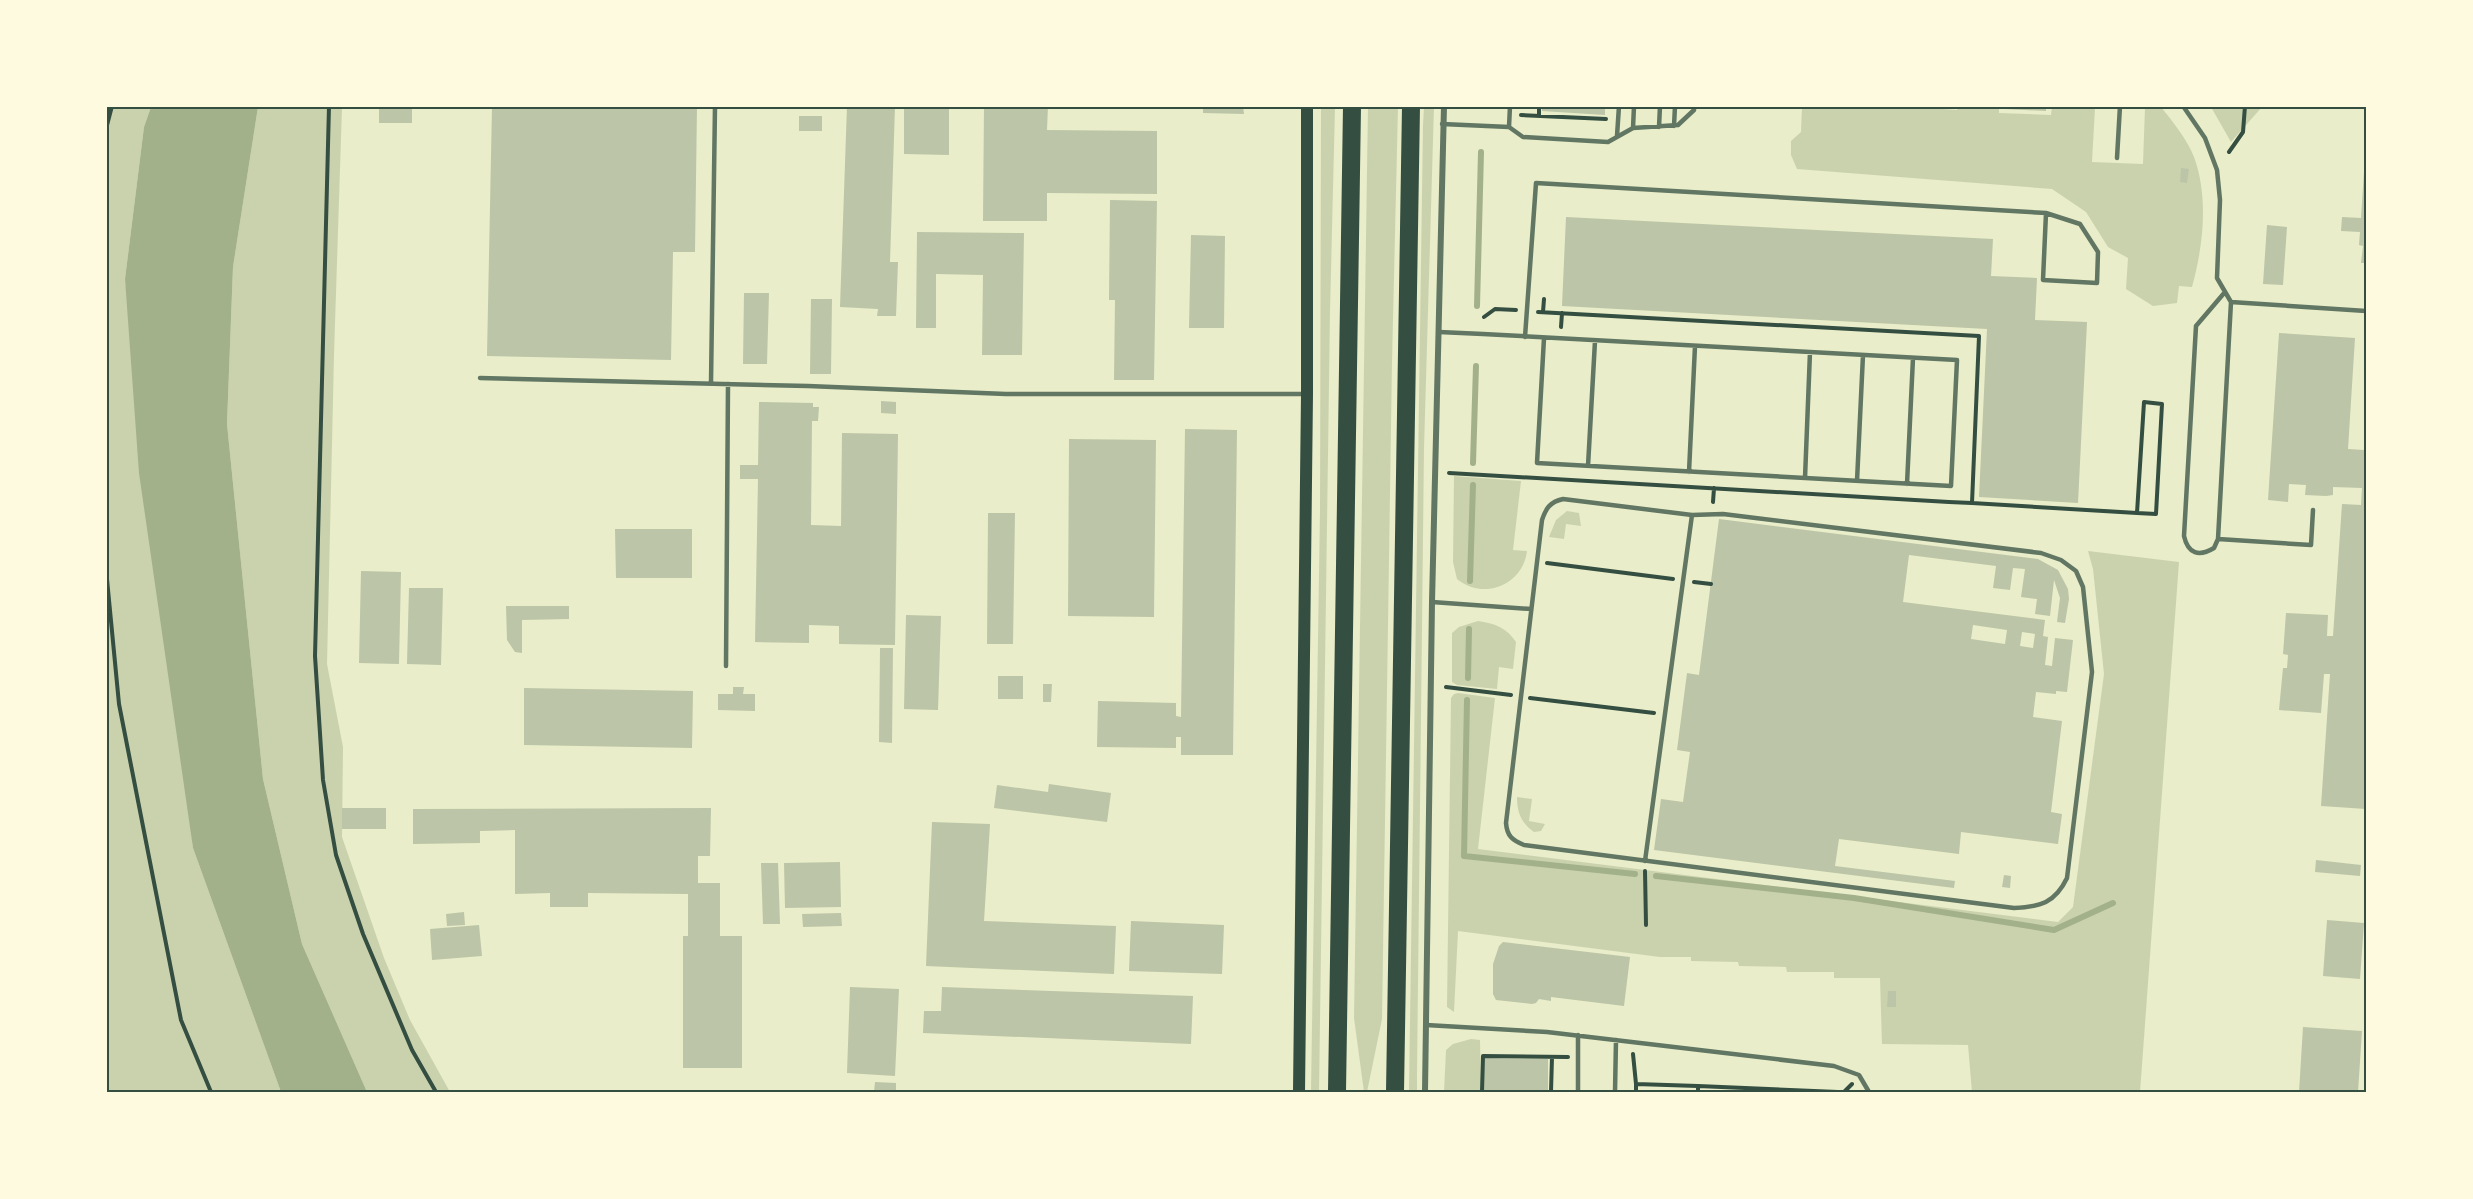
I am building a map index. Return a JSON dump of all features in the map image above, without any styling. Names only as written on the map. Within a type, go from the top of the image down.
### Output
[{"type":"highway","points":[[1337,1092],[1352,106]]},
{"type":"highway","points":[[1395,1092],[1411,106]]},
{"type":"main road","points":[[1299,1092],[1307,394],[1307,106]]},
{"type":"street","points":[[1425,1092],[1432,602],[1444,106]]},
{"type":"lane","points":[[711,383],[715,106]]},
{"type":"lane","points":[[1509,127],[1510,106]]},
{"type":"lane","points":[[1617,136],[1619,106]]},
{"type":"lane","points":[[1633,128],[1634,106]]},
{"type":"lane","points":[[1659,126],[1660,106]]},
{"type":"lane","points":[[1674,126],[1675,106]]},
{"type":"lane","points":[[1442,124],[1509,127],[1523,137],[1608,142],[1633,128],[1678,125],[1694,110],[1695,106]]},
{"type":"lane","points":[[2117,158],[2120,106]]},
{"type":"lane","points":[[2183,106],[2205,138],[2217,170],[2220,200],[2217,278],[2225,291],[2231,302],[2218,539],[2214,548],[2206,553],[2193,552],[2186,546],[2184,536],[2196,326],[2225,291]]},
{"type":"lane","points":[[1525,337],[1536,183],[2046,213],[2079,224],[2098,252],[2097,283],[2043,280],[2046,213]]},
{"type":"lane","points":[[2231,302],[2367,311]]},
{"type":"lane","points":[[1439,332],[1957,360],[1950,486],[1537,463],[1544,338]]},
{"type":"lane","points":[[1588,466],[1595,341]]},
{"type":"lane","points":[[1689,472],[1695,346]]},
{"type":"lane","points":[[1805,478],[1810,352]]},
{"type":"lane","points":[[1857,481],[1863,355]]},
{"type":"lane","points":[[1907,484],[1913,358]]},
{"type":"lane","points":[[480,378],[711,383],[1006,394],[1307,394]]},
{"type":"lane","points":[[726,666],[728,384]]},
{"type":"lane","points":[[1563,499],[1692,515],[1723,514],[2041,553],[2061,560],[2076,571],[2083,587],[2092,672],[2067,878],[2061,891],[2047,902],[2031,908],[1990,905],[1524,845],[1513,840],[1507,832],[1506,823],[1545,510],[1553,501],[1563,499]]},
{"type":"lane","points":[[2218,539],[2311,545],[2313,510]]},
{"type":"lane","points":[[1645,861],[1692,515]]},
{"type":"lane","points":[[1432,602],[1531,609]]},
{"type":"lane","points":[[1426,1025],[1578,1035],[1843,1068],[1859,1075],[1869,1092]]},
{"type":"lane","points":[[1578,1035],[1578,1092]]},
{"type":"lane","points":[[1615,1092],[1616,1040]]},
{"type":"path","points":[[106,129],[112,106]]},
{"type":"path","points":[[329,106],[315,656],[323,780],[336,855],[363,934],[408,1041],[436,1092]]},
{"type":"path","points":[[1539,106],[1539,116]]},
{"type":"path","points":[[2229,152],[2243,132],[2245,106]]},
{"type":"path","points":[[1520,115],[1618,120]]},
{"type":"path","points":[[1543,312],[1544,299]]},
{"type":"path","points":[[1449,473],[2137,513],[2156,514],[2162,404],[2144,402],[2137,513]]},
{"type":"path","points":[[1537,562],[1677,580]]},
{"type":"path","points":[[106,569],[119,704],[181,1020],[211,1092]]},
{"type":"path","points":[[1693,582],[1711,584]]},
{"type":"path","points":[[1446,687],[1657,714]]},
{"type":"path","points":[[1645,861],[1646,925]]},
{"type":"path","points":[[1633,1042],[1636,1092]]},
{"type":"path","points":[[1482,1092],[1483,1056],[1578,1057]]},
{"type":"path","points":[[1551,1092],[1552,1057]]},
{"type":"path","points":[[1636,1084],[1838,1092]]},
{"type":"path","points":[[1698,1086],[1698,1092]]},
{"type":"shaded area","points":[[1434,106],[1424,448],[1417,1092],[1409,1092],[1423,125],[1424,107]]},
{"type":"shaded area","points":[[1903,106],[1957,110],[1958,107],[1999,106],[1999,113],[2051,115],[2052,107],[2095,108],[2092,162],[2143,164],[2145,107],[2161,107],[2191,150],[2202,189],[2203,222],[2192,287],[2179,286],[2177,303],[2153,306],[2126,289],[2128,258],[2108,247],[2086,212],[2052,189],[1797,169],[1791,155],[1791,141],[1801,132],[1802,107]]},
{"type":"shaded area","points":[[106,107],[151,107],[144,127],[125,279],[193,848],[281,1092],[107,1092]]},
{"type":"shaded area","points":[[151,107],[258,107],[233,267],[227,424],[263,779],[302,944],[367,1092],[281,1092],[193,848],[139,473],[125,279],[144,127]]},
{"type":"shaded area","points":[[258,107],[342,107],[327,664],[343,747],[342,837],[384,958],[410,1020],[450,1092],[367,1092],[302,944],[263,779],[227,424],[233,267]]},
{"type":"shaded area","points":[[1321,107],[1335,107],[1319,1092],[1311,1092],[1320,510]]},
{"type":"shaded area","points":[[1368,107],[1398,107],[1382,1019],[1367,1092],[1364,1092],[1354,1018]]},
{"type":"shaded area","points":[[2211,107],[2262,107],[2231,142]]},
{"type":"shaded area","points":[[1454,476],[1521,481],[1513,550],[1527,551],[1518,573],[1501,586],[1479,589],[1468,586],[1457,579],[1453,562]]},
{"type":"shaded area","points":[[1567,511],[1579,513],[1581,526],[1566,524],[1564,539],[1549,537],[1556,520]]},
{"type":"shaded area","points":[[2088,551],[2179,562],[2140,1092],[1972,1092],[1968,1045],[1882,1044],[1880,978],[1834,978],[1834,972],[1787,972],[1786,967],[1739,966],[1738,962],[1691,961],[1691,957],[1660,957],[1458,931],[1454,1012],[1447,1007],[1451,698],[1458,693],[1495,698],[1478,849],[2058,922],[2073,907],[2104,674],[2093,569]]},
{"type":"shaded area","points":[[1478,621],[1500,627],[1516,642],[1513,669],[1499,667],[1497,689],[1457,685],[1452,682],[1452,633],[1459,627]]},
{"type":"shaded area","points":[[1517,797],[1532,799],[1529,821],[1545,824],[1541,831],[1534,832],[1523,821]]},
{"type":"shaded area","points":[[1471,1039],[1480,1040],[1481,1092],[1444,1092],[1446,1050],[1453,1044]]},
{"type":"building","points":[[379,106],[412,106],[412,123],[379,123]]},
{"type":"building","points":[[492,106],[697,106],[695,252],[673,252],[671,360],[487,356]]},
{"type":"building","points":[[847,106],[895,106],[890,262],[898,262],[896,316],[877,316],[878,309],[840,307]]},
{"type":"building","points":[[904,106],[949,106],[949,155],[904,154]]},
{"type":"building","points":[[984,106],[1048,106],[1047,130],[1157,131],[1157,194],[1047,193],[1047,221],[983,221]]},
{"type":"building","points":[[1203,106],[1243,106],[1244,114],[1203,113]]},
{"type":"building","points":[[1542,106],[1605,106],[1605,115],[1542,111]]},
{"type":"building","points":[[2005,106],[2046,106],[2046,111],[2005,109]]},
{"type":"building","points":[[799,116],[822,116],[822,131],[799,131]]},
{"type":"building","points":[[2365,156],[2366,263],[2361,263],[2363,246],[2359,245],[2360,232],[2341,231],[2342,217],[2361,218]]},
{"type":"building","points":[[2181,168],[2189,169],[2187,183],[2180,182]]},
{"type":"building","points":[[1110,200],[1157,201],[1154,380],[1114,380],[1115,300],[1109,300]]},
{"type":"building","points":[[1566,217],[1993,239],[1991,276],[2037,278],[2035,320],[2087,322],[2078,503],[1979,497],[1987,329],[1562,306]]},
{"type":"building","points":[[2267,225],[2287,227],[2283,285],[2263,284]]},
{"type":"building","points":[[917,232],[1024,233],[1022,355],[982,355],[983,275],[936,274],[936,328],[916,328]]},
{"type":"building","points":[[1191,235],[1225,236],[1224,328],[1189,328]]},
{"type":"building","points":[[744,293],[769,293],[767,364],[743,364]]},
{"type":"building","points":[[811,299],[832,299],[831,374],[810,374]]},
{"type":"building","points":[[2279,333],[2355,338],[2348,449],[2364,450],[2366,444],[2366,809],[2321,806],[2330,674],[2324,674],[2321,713],[2279,710],[2283,668],[2287,668],[2288,655],[2283,654],[2286,613],[2328,615],[2327,636],[2333,636],[2342,504],[2361,505],[2362,488],[2333,487],[2333,495],[2305,495],[2306,485],[2289,484],[2288,502],[2268,500]]},
{"type":"building","points":[[881,401],[896,402],[896,414],[881,413]]},
{"type":"building","points":[[759,402],[813,403],[813,407],[819,407],[818,421],[812,421],[811,525],[841,526],[842,433],[898,434],[895,645],[839,644],[839,626],[809,625],[809,643],[755,642],[758,479],[740,479],[740,465],[758,465]]},
{"type":"building","points":[[1185,429],[1237,430],[1233,755],[1181,755],[1181,737],[1176,737],[1176,748],[1097,747],[1098,701],[1176,703],[1176,716],[1181,717]]},
{"type":"building","points":[[1069,439],[1156,440],[1154,617],[1068,616]]},
{"type":"building","points":[[988,513],[1015,513],[1013,644],[987,644]]},
{"type":"building","points":[[1719,519],[2038,559],[2058,570],[2068,589],[2069,599],[2065,623],[2057,622],[2060,598],[2054,580],[2050,616],[2035,614],[2037,599],[2021,597],[2025,569],[2013,568],[2010,590],[1993,588],[1996,566],[1909,555],[1903,602],[2045,620],[2043,636],[2048,637],[2045,665],[2052,666],[2055,638],[2073,640],[2067,692],[2056,691],[2056,694],[2036,692],[2033,717],[2062,721],[2051,812],[2062,814],[2058,844],[1961,832],[1959,854],[1839,839],[1835,866],[1955,881],[1954,888],[1654,850],[1661,799],[1683,802],[1690,752],[1677,750],[1687,673],[1699,675]],"holes":[[[1973,625],[2007,630],[2005,644],[1971,639]],[[2022,632],[2035,634],[2033,648],[2020,646]]]},
{"type":"building","points":[[615,529],[692,529],[692,578],[616,578]]},
{"type":"building","points":[[361,571],[401,572],[399,664],[359,663]]},
{"type":"building","points":[[409,588],[443,588],[441,665],[407,664]]},
{"type":"building","points":[[506,606],[569,606],[569,619],[522,620],[522,653],[515,652],[507,640]]},
{"type":"building","points":[[906,615],[941,616],[938,710],[904,709]]},
{"type":"building","points":[[880,648],[893,648],[892,743],[879,742]]},
{"type":"building","points":[[998,676],[1023,676],[1023,699],[998,699]]},
{"type":"building","points":[[1043,684],[1052,684],[1051,702],[1043,702]]},
{"type":"building","points":[[733,687],[744,687],[743,694],[755,694],[755,711],[718,710],[718,694],[733,694]]},
{"type":"building","points":[[524,688],[693,691],[692,748],[524,745]]},
{"type":"building","points":[[1049,784],[1111,793],[1107,822],[994,808],[997,785],[1048,792]]},
{"type":"building","points":[[342,808],[386,808],[386,829],[342,829]]},
{"type":"building","points":[[711,808],[710,856],[698,856],[698,883],[720,883],[720,936],[742,936],[742,1068],[683,1068],[683,936],[688,936],[688,894],[588,893],[588,907],[550,907],[550,893],[515,894],[515,830],[480,831],[480,843],[413,844],[413,809]]},
{"type":"building","points":[[932,822],[990,824],[984,921],[1116,926],[1114,974],[926,966]]},
{"type":"building","points":[[2316,860],[2361,865],[2360,876],[2315,872]]},
{"type":"building","points":[[840,862],[841,907],[785,908],[784,863]]},
{"type":"building","points":[[761,863],[778,863],[780,924],[763,924]]},
{"type":"building","points":[[2004,875],[2011,876],[2010,888],[2002,887]]},
{"type":"building","points":[[464,912],[465,925],[447,926],[446,914]]},
{"type":"building","points":[[841,913],[842,926],[803,927],[802,914]]},
{"type":"building","points":[[2327,920],[2364,923],[2360,979],[2323,976]]},
{"type":"building","points":[[1131,921],[1224,925],[1222,974],[1129,971]]},
{"type":"building","points":[[479,925],[482,956],[432,960],[430,929]]},
{"type":"building","points":[[1503,942],[1630,957],[1624,1006],[1551,997],[1551,1001],[1539,999],[1532,1004],[1496,1000],[1493,994],[1493,964],[1499,946]]},
{"type":"building","points":[[850,987],[899,989],[895,1076],[847,1073]]},
{"type":"building","points":[[942,987],[1193,996],[1191,1044],[923,1033],[924,1011],[941,1011]]},
{"type":"building","points":[[1888,991],[1896,991],[1896,1007],[1887,1007]]},
{"type":"building","points":[[2303,1027],[2362,1031],[2358,1092],[2299,1092]]},
{"type":"building","points":[[1484,1058],[1548,1059],[1548,1092],[1484,1092]]},
{"type":"building","points":[[875,1082],[896,1083],[896,1092],[874,1092]]},
{"type":"waterway","points":[[1477,306],[1481,152]]},
{"type":"waterway","points":[[1473,463],[1476,366]]},
{"type":"waterway","points":[[1470,581],[1473,485]]},
{"type":"waterway","points":[[1468,678],[1469,629]]},
{"type":"waterway","points":[[1467,700],[1464,856],[1635,874]]},
{"type":"waterway","points":[[1656,876],[1854,898],[2054,930],[2113,903]]}]
